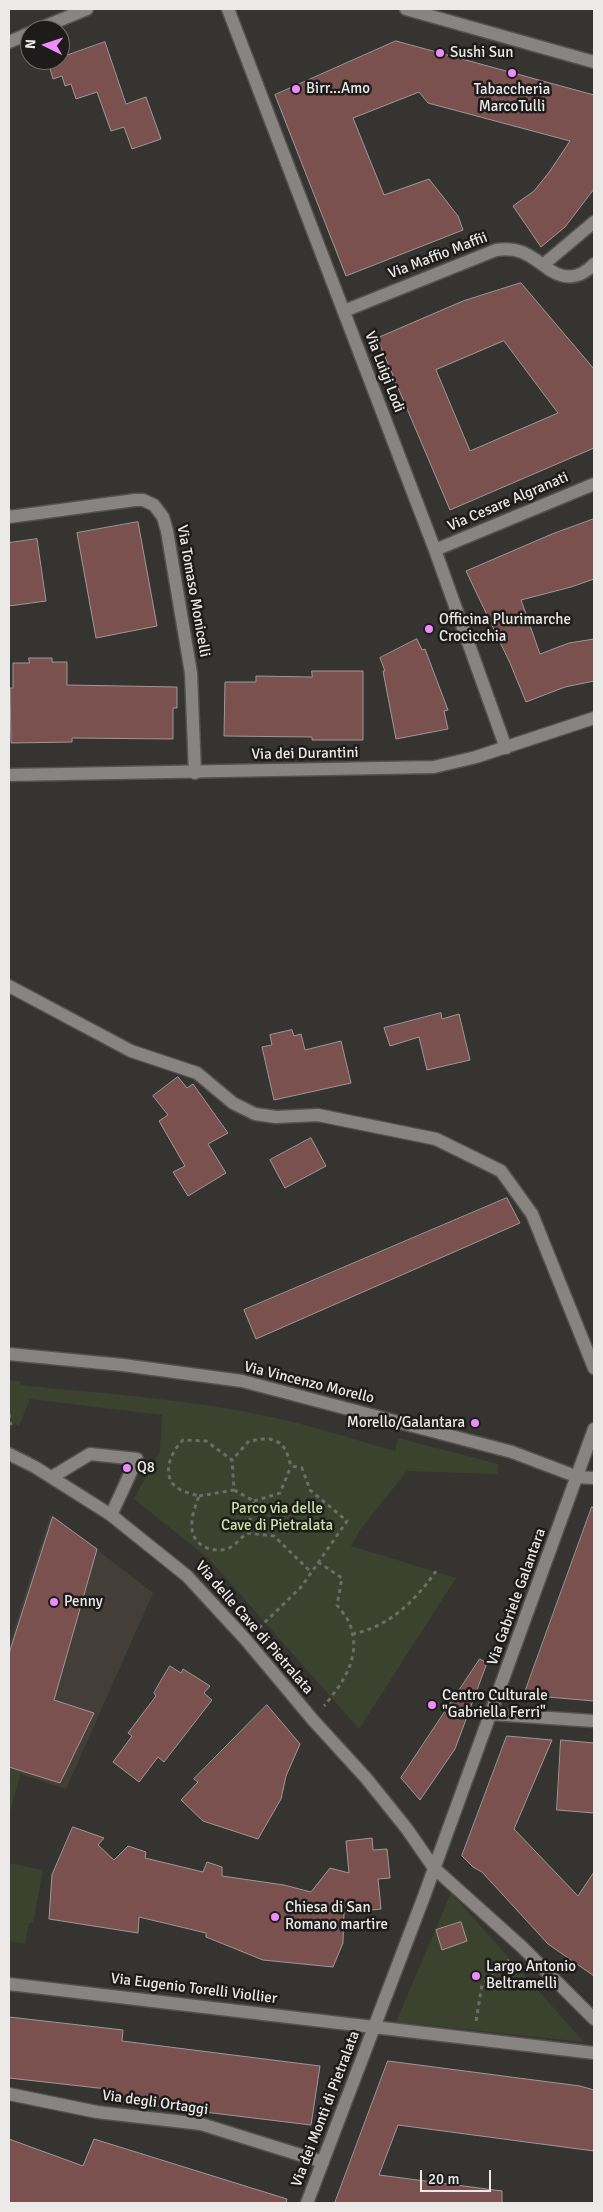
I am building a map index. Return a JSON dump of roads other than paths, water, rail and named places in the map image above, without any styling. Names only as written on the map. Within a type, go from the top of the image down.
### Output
[{"type":"street","points":[[60,20],[87,9]]},
{"type":"street","name":"Via Luigi Lodi","points":[[228,9],[435,550],[506,748]]},
{"type":"street","points":[[406,9],[594,62]]},
{"type":"street","points":[[543,266],[594,222]]},
{"type":"street","name":"Via Maffio Maffii","points":[[344,312],[496,250],[512,248],[519,250],[559,276],[573,277],[583,274],[594,264]]},
{"type":"street","name":"Via Cesare Algranati","points":[[435,550],[594,484]]},
{"type":"street","name":"Via Tomaso Monicelli","points":[[9,517],[136,500],[149,502],[159,511],[167,532],[190,667],[195,772]]},
{"type":"street","name":"Via dei Durantini","points":[[9,775],[429,767],[476,757],[594,718]]},
{"type":"street","points":[[9,986],[131,1051],[197,1073],[233,1103],[255,1114],[276,1117],[318,1115],[436,1139],[501,1171],[532,1214],[594,1368]]},
{"type":"street","name":"Via Vincenzo Morello","points":[[9,1354],[123,1365],[242,1381],[512,1452],[578,1477],[594,1478]]},
{"type":"street","name":"Via Gabriele Galantara","points":[[434,1868],[594,1429]]},
{"type":"street","name":"Via delle Cave di Pietralata","points":[[9,1454],[52,1477],[111,1515],[173,1563],[201,1590],[313,1720],[366,1778],[434,1868]]},
{"type":"street","points":[[52,1477],[90,1454],[137,1459],[111,1515]]},
{"type":"street","points":[[491,1714],[594,1722]]},
{"type":"street","points":[[594,2019],[522,1947],[434,1868],[375,2027],[594,2053]]},
{"type":"street","name":"Via Eugenio Torelli Viollier","points":[[9,1984],[375,2027]]},
{"type":"street","name":"Via dei Monti di Pietralata","points":[[307,2203],[375,2027]]},
{"type":"street","name":"Via degli Ortaggi","points":[[9,2094],[97,2112],[201,2124],[323,2162]]},
{"type":"place","name":"Sushi Sun","points":[[440,53]]},
{"type":"place","name":"Tabaccheria MarcoTulli","points":[[512,73]]},
{"type":"place","name":"Birr...Amo","points":[[296,89]]},
{"type":"place","name":"Officina Plurimarche Crocicchia","points":[[429,629]]},
{"type":"place","name":"Morello/Galantara","points":[[475,1423]]},
{"type":"place","name":"Q8","points":[[127,1468]]},
{"type":"place","name":"Penny","points":[[54,1602]]},
{"type":"place","name":"Centro Culturale \"Gabriella Ferri\"","points":[[432,1705]]},
{"type":"place","name":"Chiesa di San Romano martire","points":[[275,1917]]},
{"type":"place","name":"Largo Antonio Beltramelli","points":[[476,1976]]},
{"type":"park label","name":"Parco via delle Cave di Pietralata","points":[[277,1518]]}]
